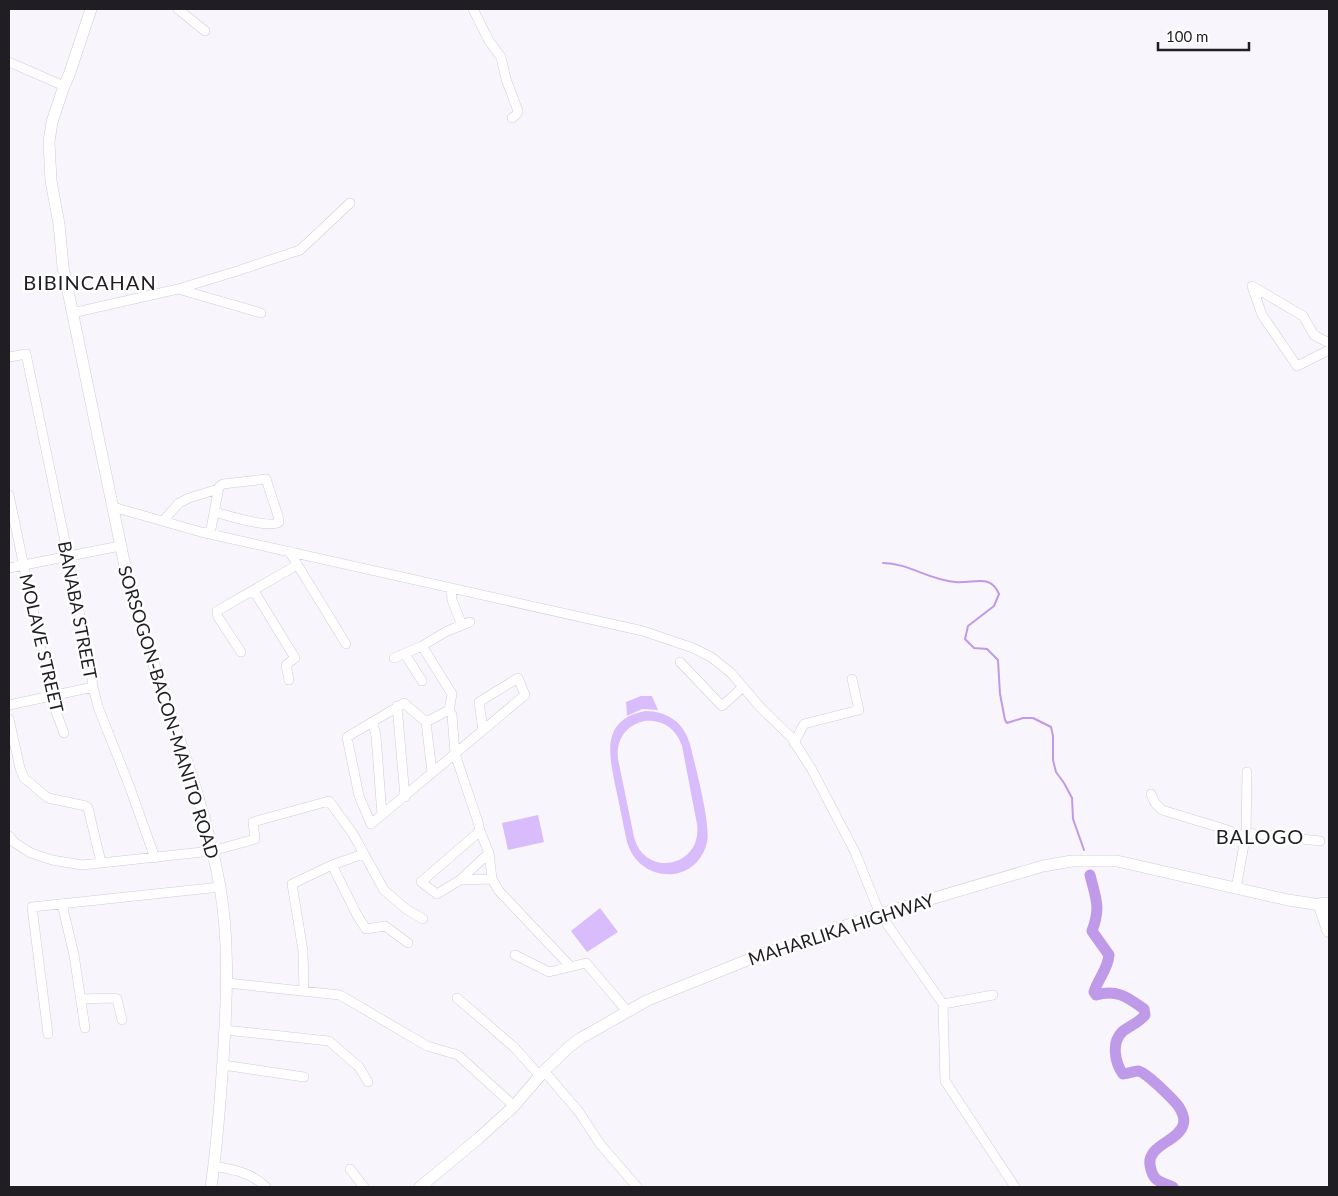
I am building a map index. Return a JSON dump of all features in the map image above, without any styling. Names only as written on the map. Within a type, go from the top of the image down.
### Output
[{"type":"highway","points":[[1325,905],[1329,930]]},
{"type":"main road","name":"SORSOGON-BACON-MANITO ROAD","points":[[91,9],[52,122],[49,142],[51,182],[59,224],[63,267],[72,313],[120,546],[136,613],[186,758],[220,887],[226,933],[227,983],[219,1129],[211,1187]]},
{"type":"main road","name":"MAHARLIKA HIGHWAY","points":[[420,1187],[480,1138],[514,1106],[542,1074],[581,1038],[648,1000],[712,974],[880,914],[1043,866],[1072,861],[1117,861],[1288,900],[1325,905]]},
{"type":"street","points":[[178,9],[205,32]]},
{"type":"street","points":[[473,9],[489,41],[501,57],[506,79],[518,110],[512,118]]},
{"type":"street","points":[[9,62],[64,86]]},
{"type":"street","points":[[72,313],[178,289],[300,250],[350,202]]},
{"type":"street","points":[[1329,343],[1314,336],[1303,316],[1252,286],[1262,315],[1297,366],[1329,350]]},
{"type":"street","points":[[178,289],[262,313]]},
{"type":"street","name":"BANABA STREET","points":[[9,357],[26,354],[90,666],[92,687],[154,858]]},
{"type":"street","points":[[210,534],[218,489],[223,484],[266,479],[279,522],[265,524],[214,512]]},
{"type":"street","points":[[163,521],[178,504],[189,498],[218,489]]},
{"type":"street","name":"MOLAVE STREET","points":[[9,495],[51,696],[64,733]]},
{"type":"street","points":[[112,506],[210,534],[644,630],[711,657],[732,673],[794,743],[819,781],[855,852],[880,914],[943,1004],[945,1082],[1015,1187]]},
{"type":"street","points":[[9,568],[120,546]]},
{"type":"street","points":[[289,552],[346,644]]},
{"type":"street","points":[[241,652],[216,613],[217,611],[297,565]]},
{"type":"street","points":[[394,658],[466,624],[452,600],[452,588]]},
{"type":"street","points":[[254,591],[295,658],[286,665],[288,680]]},
{"type":"street","points":[[422,646],[452,694],[450,710],[455,754],[489,853],[492,879],[499,892],[570,966]]},
{"type":"street","points":[[405,654],[422,680]]},
{"type":"street","points":[[680,662],[722,706],[743,687]]},
{"type":"street","points":[[432,772],[426,722],[404,703],[347,737],[359,796],[371,824],[525,695],[518,678],[479,702],[483,730]]},
{"type":"street","points":[[794,743],[804,724],[860,710],[852,679]]},
{"type":"street","points":[[9,705],[92,687]]},
{"type":"street","points":[[397,706],[404,797]]},
{"type":"street","points":[[426,722],[450,710]]},
{"type":"street","points":[[9,719],[24,778],[48,798],[78,803],[88,808],[101,862]]},
{"type":"street","points":[[373,723],[376,736],[382,815]]},
{"type":"street","points":[[1236,888],[1246,835],[1247,772]]},
{"type":"street","points":[[1151,794],[1155,803],[1162,810],[1190,820],[1246,835],[1320,841]]},
{"type":"street","points":[[9,836],[15,843],[31,853],[52,860],[82,865],[154,858],[212,851],[255,839],[253,822],[329,801],[353,834],[384,890],[406,909],[423,919]]},
{"type":"street","points":[[480,831],[420,882],[437,894],[460,880],[489,853]]},
{"type":"street","points":[[304,991],[303,951],[292,884],[363,854]]},
{"type":"street","points":[[332,866],[366,929],[385,926],[408,944]]},
{"type":"street","points":[[460,880],[492,879]]},
{"type":"street","points":[[48,1034],[32,907],[220,887]]},
{"type":"street","points":[[62,904],[74,955],[85,1028]]},
{"type":"street","points":[[515,955],[549,972],[586,963],[627,1011]]},
{"type":"street","points":[[227,983],[340,995],[427,1046],[458,1055],[514,1106]]},
{"type":"street","points":[[943,1004],[993,995]]},
{"type":"street","points":[[456,998],[509,1042],[579,1112],[600,1144],[637,1187]]},
{"type":"street","points":[[80,999],[117,999],[122,1020]]},
{"type":"street","points":[[225,1030],[329,1041],[359,1067],[368,1082]]},
{"type":"street","points":[[222,1065],[304,1077]]},
{"type":"street","points":[[214,1166],[244,1172],[257,1178],[266,1187]]},
{"type":"street","points":[[350,1169],[364,1187]]},
{"type":"shaded area","points":[[641,696],[652,696],[658,710],[642,709],[627,716],[626,702]]},
{"type":"shaded area","points":[[645,711],[668,716],[684,730],[690,744],[699,779],[708,833],[707,842],[701,856],[692,866],[680,872],[668,874],[655,872],[643,866],[633,856],[627,842],[613,776],[610,752],[614,731],[620,722]],"holes":[[[651,721],[668,726],[676,734],[682,746],[697,824],[696,839],[691,850],[683,858],[672,862],[660,863],[649,859],[640,850],[634,837],[618,759],[620,740],[627,730],[637,723]]]},
{"type":"shaded area","points":[[538,815],[544,842],[508,850],[502,823]]},
{"type":"shaded area","points":[[600,908],[618,932],[587,952],[571,931]]},
{"type":"waterway","points":[[883,563],[901,566],[945,581],[981,581],[991,584],[995,588],[999,594],[994,606],[968,626],[965,639],[974,648],[987,649],[998,660],[1000,694],[1007,723],[1023,718],[1033,718],[1051,727],[1053,760],[1056,772],[1072,798],[1073,819],[1084,850]]},
{"type":"waterway","points":[[1090,875],[1097,909],[1092,931],[1109,955],[1107,965],[1094,992],[1096,995],[1103,993],[1122,995],[1144,1009],[1145,1015],[1122,1032],[1116,1042],[1116,1059],[1123,1074],[1138,1071],[1160,1087],[1176,1103],[1183,1116],[1184,1123],[1180,1130],[1158,1148],[1150,1158],[1151,1171],[1155,1178],[1173,1187]]},
{"type":"district","name":"BIBINCAHAN","points":[[90,282]]},
{"type":"district","name":"BALOGO","points":[[1260,836]]}]
